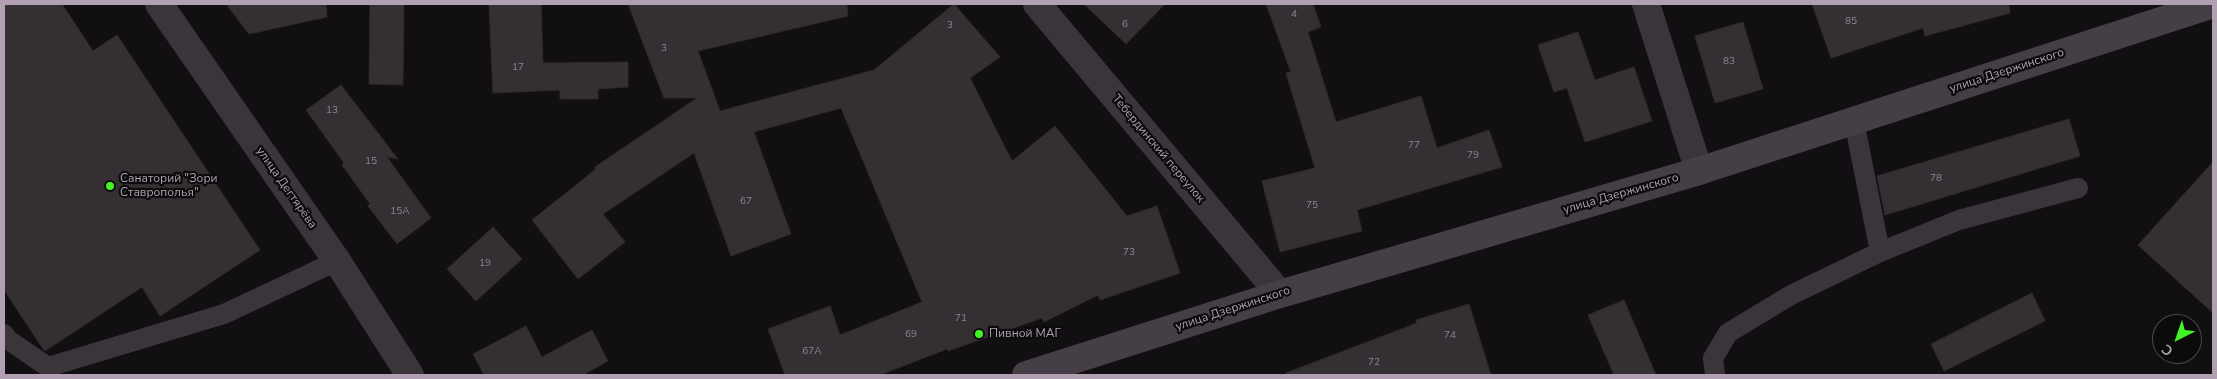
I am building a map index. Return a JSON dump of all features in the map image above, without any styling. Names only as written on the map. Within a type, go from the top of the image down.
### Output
[{"type":"main road","name":"улица Дзержинского","points":[[1026,375],[1280,294],[1699,171],[2213,4]]},
{"type":"street","name":"улица Дегтярёва","points":[[159,4],[336,261],[410,375]]},
{"type":"street","name":"Тебердинский переулок","points":[[1037,4],[1280,294]]},
{"type":"street","points":[[1646,4],[1699,171]]},
{"type":"lane","points":[[1854,121],[1880,252]]},
{"type":"lane","points":[[1716,375],[1713,358],[1728,332],[1791,295],[1880,252],[1959,220],[2078,188]]},
{"type":"lane","points":[[4,334],[7,339],[48,367],[224,314],[336,261]]},
{"type":"building","name":"Санаторий \"Зори Ставрополья\"","points":[[4,4],[62,4],[93,51],[117,35],[260,250],[160,316],[142,287],[45,351],[4,290]]},
{"type":"building","points":[[226,4],[326,4],[327,17],[249,34]]},
{"type":"building","points":[[370,4],[404,4],[403,85],[369,84]]},
{"type":"building","points":[[489,4],[541,4],[543,63],[628,62],[628,87],[598,89],[598,99],[560,99],[560,90],[493,93]]},
{"type":"building","points":[[628,4],[847,4],[848,16],[698,51],[720,111],[874,70],[954,4],[1000,57],[970,78],[1012,161],[1055,126],[1127,216],[1157,206],[1180,273],[1100,300],[1098,295],[1044,322],[1042,318],[948,351],[947,349],[880,375],[785,375],[768,329],[830,306],[840,335],[922,302],[841,108],[754,132],[791,234],[731,256],[694,153],[603,214],[625,242],[578,279],[532,220],[596,169],[595,167],[697,98],[664,98]]},
{"type":"building","points":[[1084,4],[1165,4],[1126,44]]},
{"type":"building","points":[[1266,4],[1313,4],[1321,27],[1308,32],[1336,122],[1421,96],[1437,148],[1489,130],[1502,167],[1357,210],[1362,231],[1280,252],[1262,181],[1315,168],[1286,73],[1291,72]]},
{"type":"building","points":[[1812,4],[2009,4],[2010,13],[1925,36],[1923,28],[1831,58]]},
{"type":"building","points":[[1743,22],[1763,89],[1715,103],[1695,36]]},
{"type":"building","points":[[1578,32],[1595,80],[1634,67],[1652,121],[1585,142],[1567,88],[1554,92],[1538,45]]},
{"type":"building","points":[[341,85],[398,159],[387,157],[431,218],[397,244],[368,206],[370,204],[342,165],[344,163],[306,110]]},
{"type":"building","points":[[2069,119],[2080,156],[1885,215],[1877,176]]},
{"type":"building","points":[[2213,162],[2213,313],[2138,245]]},
{"type":"building","points":[[493,227],[522,259],[476,301],[447,269]]},
{"type":"building","points":[[2032,293],[2045,321],[1944,371],[1931,344]]},
{"type":"building","points":[[1624,300],[1656,375],[1614,375],[1588,315]]},
{"type":"building","points":[[1469,304],[1491,375],[1286,375],[1286,373],[1417,323],[1416,320]]},
{"type":"building","points":[[526,326],[542,357],[592,330],[608,361],[583,375],[484,375],[473,354]]},
{"type":"place","name":"Санаторий \"Зори Ставрополья\"","points":[[110,186]]},
{"type":"place","name":"Пивной МАГ","points":[[979,334]]}]
